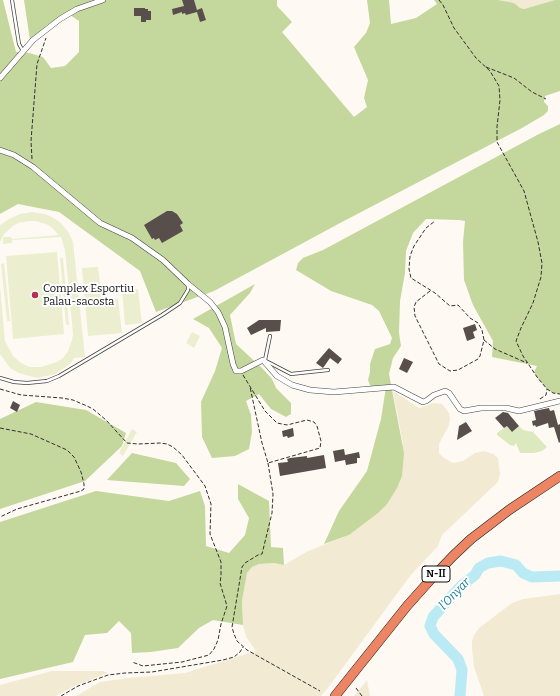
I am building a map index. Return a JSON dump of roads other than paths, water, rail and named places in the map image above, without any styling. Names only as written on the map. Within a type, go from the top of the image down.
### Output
[{"type":"highway","name":"N-II","points":[[335,696],[407,606],[453,556],[472,539],[510,510],[560,476]]},
{"type":"street","points":[[0,78],[33,40],[60,19],[77,9],[103,0]]},
{"type":"street","points":[[0,150],[14,155],[33,167],[100,223],[132,238],[163,260],[188,284],[210,302],[218,312],[225,327],[236,372],[241,372],[264,360],[277,376],[292,385],[310,390],[334,392],[394,386],[423,402],[426,402],[434,395],[445,391],[460,409],[464,411],[481,408],[506,408],[519,411],[560,401]]},
{"type":"lane","points":[[12,0],[19,44],[23,52]]},
{"type":"lane","points":[[0,378],[14,382],[27,383],[47,381],[59,376],[180,303],[188,290],[188,284]]},
{"type":"lane","points":[[270,336],[264,360],[291,374],[328,370]]},
{"type":"waterway","name":"l'Onyar","points":[[460,696],[462,670],[458,659],[434,634],[430,626],[433,617],[461,586],[475,575],[479,568],[488,563],[501,561],[516,565],[523,573],[532,577],[560,576]]},
{"type":"place","name":"Complex Esportiu Palau-sacosta","points":[[35,295]]}]
